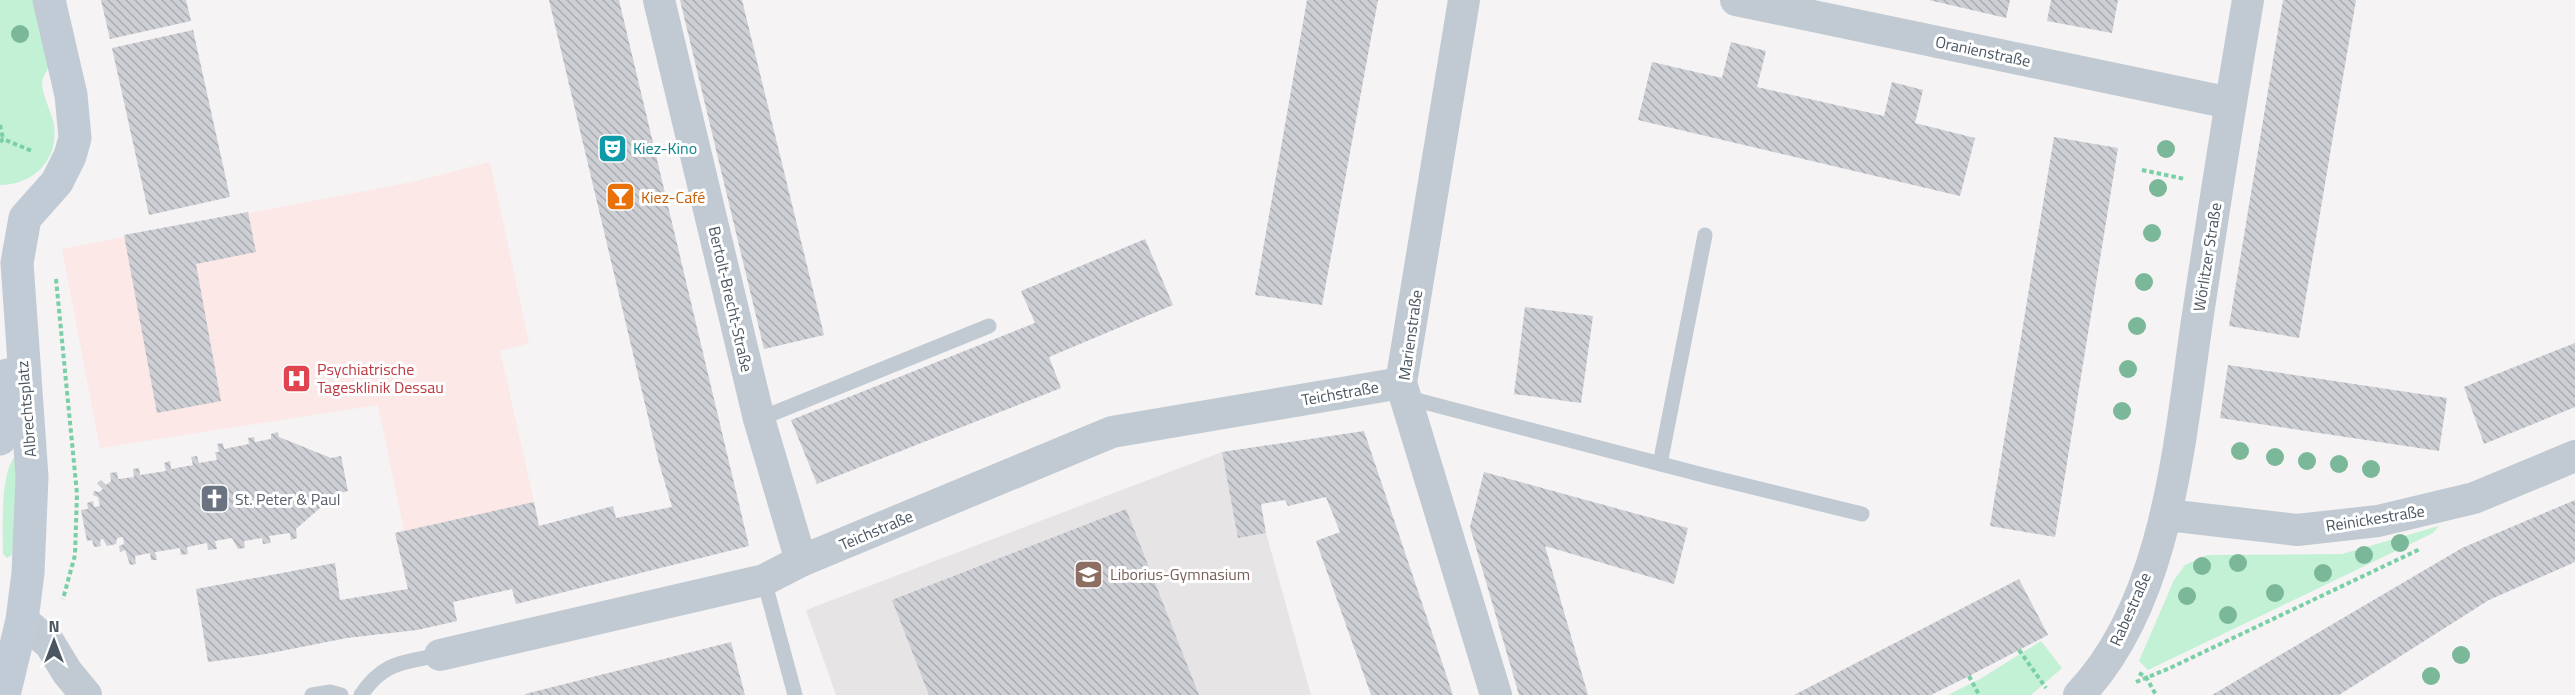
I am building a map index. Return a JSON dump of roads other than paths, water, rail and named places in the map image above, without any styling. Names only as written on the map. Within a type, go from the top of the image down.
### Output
[{"type":"main road","name":"Albrechtsplatz","points":[[4,695],[21,620],[27,573],[32,477],[17,263],[25,218],[57,182],[70,156],[75,138],[71,95],[49,0]]},
{"type":"main road","points":[[0,207],[9,208],[38,202]]},
{"type":"main road","name":"Albrechtsplatz","points":[[0,277],[8,400],[0,439]]},
{"type":"street","name":"Bertolt-Brecht-Straße","points":[[659,0],[759,419],[801,561]]},
{"type":"street","name":"Marienstraße","points":[[1464,0],[1403,390],[1496,695]]},
{"type":"street","name":"Oranienstraße","points":[[1736,0],[2230,103]]},
{"type":"street","name":"Wörlitzer Straße","points":[[2167,515],[2248,0]]},
{"type":"street","name":"Teichstraße","points":[[440,655],[764,580],[801,561],[1112,432],[1403,390]]},
{"type":"street","name":"Reinickestraße","points":[[2167,515],[2297,530],[2378,521],[2465,501],[2575,456]]},
{"type":"street","name":"Rabestraße","points":[[2079,695],[2097,676],[2122,635],[2139,598],[2167,515]]},
{"type":"street","points":[[21,620],[50,644],[67,672],[86,695]]},
{"type":"lane","points":[[1660,464],[1705,235]]},
{"type":"lane","points":[[759,419],[989,326]]},
{"type":"lane","points":[[1403,390],[1660,464],[1862,513]]},
{"type":"lane","points":[[764,580],[795,695]]},
{"type":"lane","name":"Teichstraße","points":[[361,695],[372,680],[389,666],[440,655]]},
{"type":"lane","points":[[312,695],[330,692],[341,695]]},
{"type":"place","name":"Kiez-Kino","points":[[612,148]]},
{"type":"place","name":"Kiez-Café","points":[[620,197]]},
{"type":"place","name":"Psychiatrische Tagesklinik Dessau","points":[[296,378]]},
{"type":"place","name":"St. Peter & Paul","points":[[214,499]]},
{"type":"place","name":"Liborius-Gymnasium","points":[[1089,574]]}]
